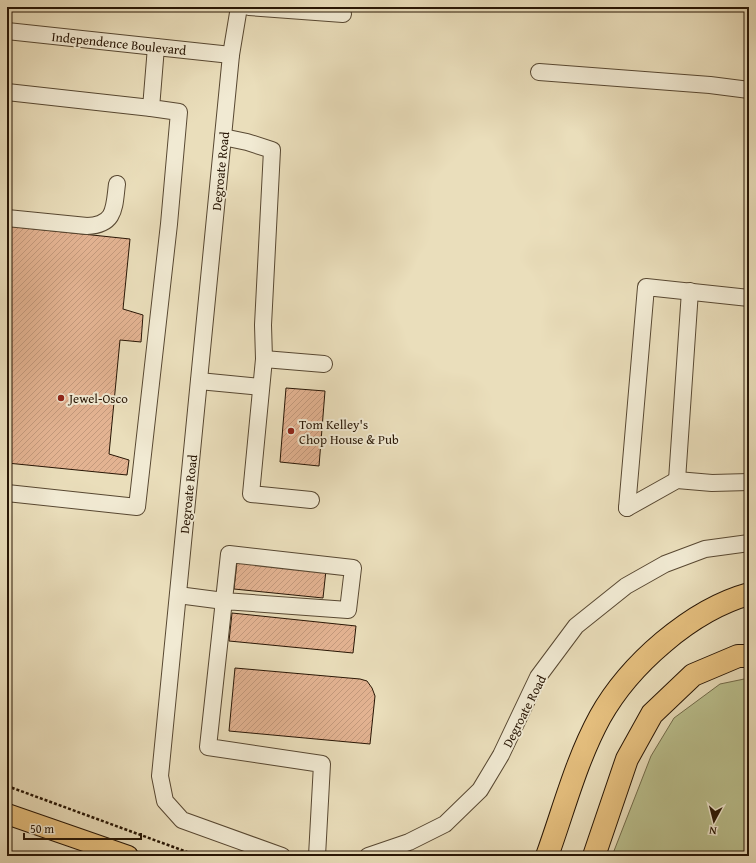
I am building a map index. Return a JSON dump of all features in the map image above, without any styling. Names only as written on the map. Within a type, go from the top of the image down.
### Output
[{"type":"highway","points":[[547,856],[578,766],[600,717],[615,695],[639,665],[680,628],[716,607],[738,597],[749,594]]},
{"type":"highway","points":[[594,856],[627,760],[652,714],[693,675],[738,656],[749,656]]},
{"type":"main road","points":[[7,814],[128,856]]},
{"type":"street","name":"Degroate Road","points":[[239,7],[231,55],[160,776],[165,801],[182,820],[282,856]]},
{"type":"street","points":[[248,7],[343,14]]},
{"type":"street","name":"Independence Boulevard","points":[[7,31],[231,55]]},
{"type":"street","points":[[150,108],[156,47]]},
{"type":"street","points":[[539,72],[710,85],[749,90]]},
{"type":"street","points":[[7,92],[179,112],[169,224],[137,507],[7,494]]},
{"type":"street","points":[[223,137],[247,142],[272,150],[263,325],[264,359],[251,494],[311,500]]},
{"type":"street","points":[[7,218],[99,226],[107,222],[112,214],[117,184]]},
{"type":"street","points":[[749,298],[646,287],[627,508],[676,480],[712,483],[749,482]]},
{"type":"street","points":[[676,480],[690,291]]},
{"type":"street","points":[[264,359],[324,364]]},
{"type":"street","points":[[199,381],[261,387]]},
{"type":"street","name":"Degroate Road","points":[[368,856],[409,842],[445,824],[480,790],[501,755],[538,677],[576,626],[626,586],[665,564],[705,548],[749,543]]},
{"type":"street","points":[[178,595],[224,601],[348,610],[353,568],[228,554],[224,601],[208,746],[322,764],[316,856]]},
{"type":"path","points":[[7,786],[198,856]]},
{"type":"green space","points":[[749,678],[749,856],[612,856],[651,756],[674,718],[720,684]]},
{"type":"building","name":"Jewel-Osco","points":[[7,226],[130,239],[123,309],[143,315],[141,342],[120,340],[109,454],[129,460],[127,475],[7,463]]},
{"type":"building","points":[[286,388],[325,391],[319,466],[280,462]]},
{"type":"building","points":[[237,562],[326,570],[323,598],[234,589]]},
{"type":"building","points":[[232,613],[356,626],[353,653],[229,641]]},
{"type":"building","points":[[235,668],[360,679],[367,681],[375,696],[370,744],[229,731]]},
{"type":"place","name":"Jewel-Osco","points":[[61,398]]},
{"type":"place","name":"Tom Kelley's Chop House & Pub","points":[[291,431]]}]
